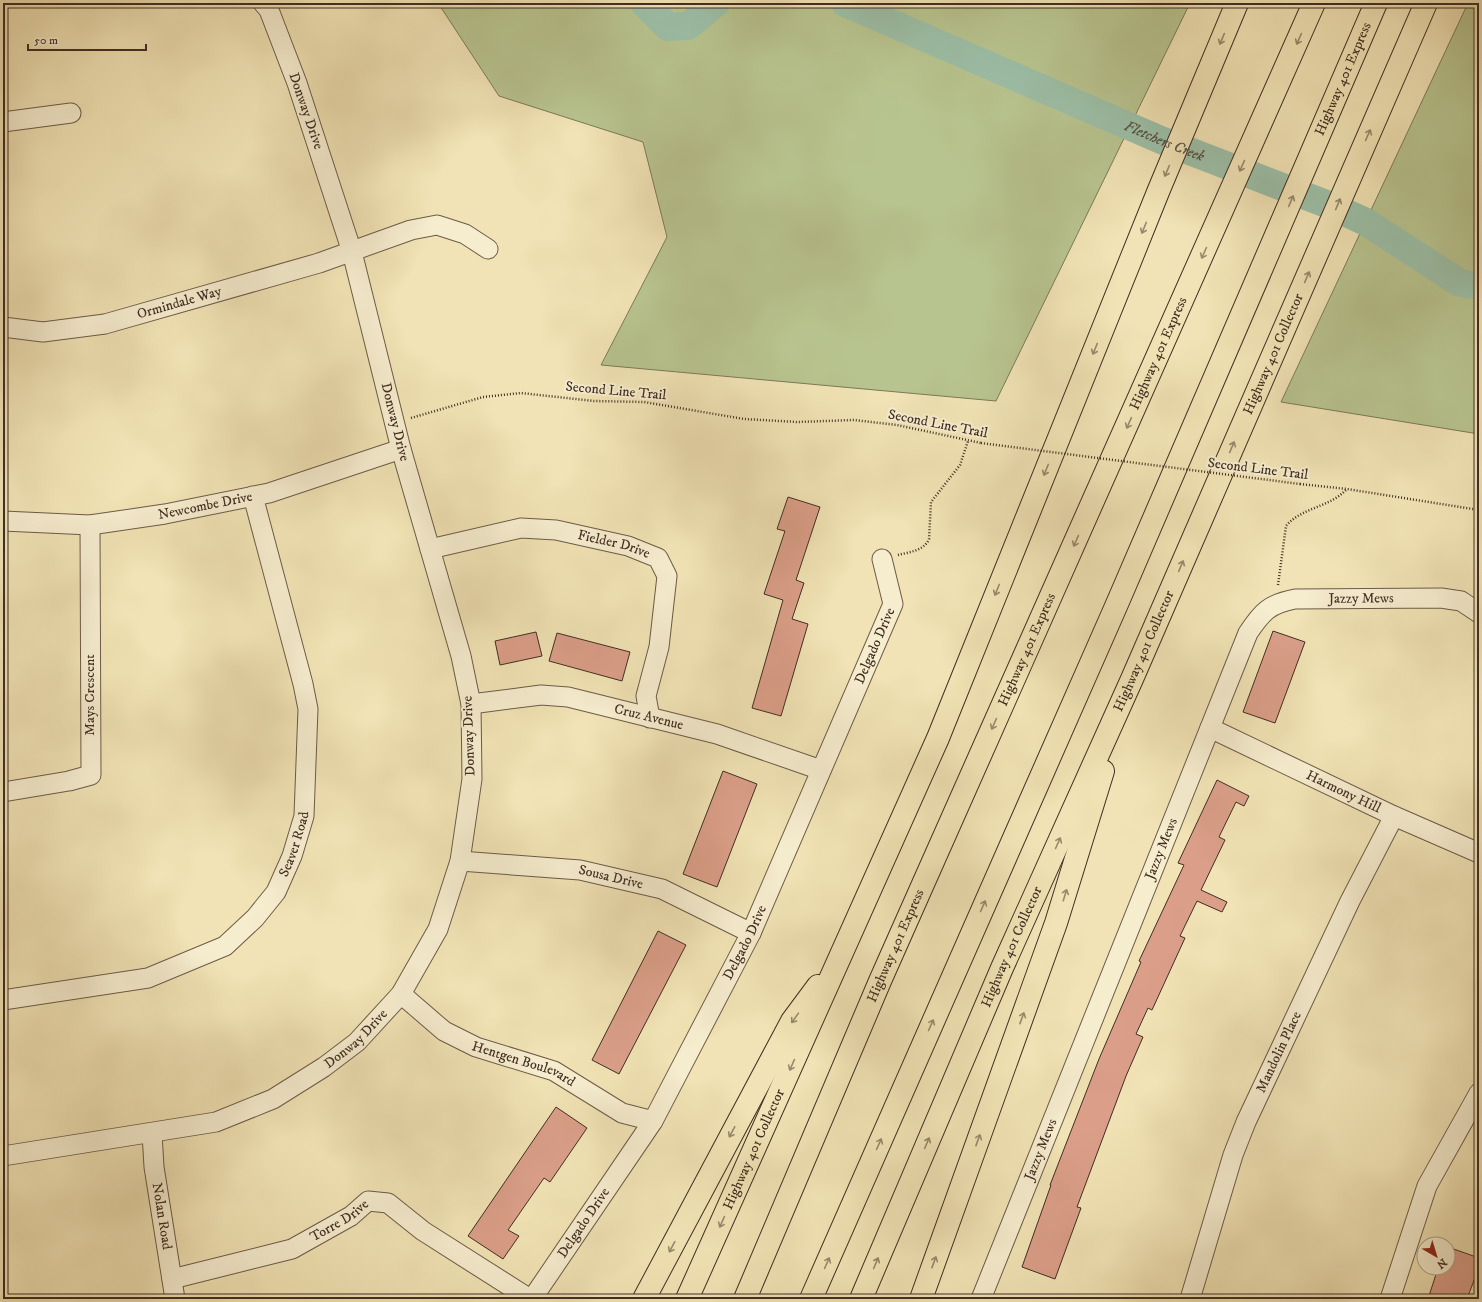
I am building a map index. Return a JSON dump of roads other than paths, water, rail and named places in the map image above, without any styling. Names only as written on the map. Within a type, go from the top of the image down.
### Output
[{"type":"highway","name":"Highway 401 Collector","points":[[687,1299],[938,738],[1158,192],[1237,3]]},
{"type":"highway","name":"Highway 401 Express","points":[[745,1299],[880,981],[1314,3]]},
{"type":"highway","name":"Highway 401 Express","points":[[811,1299],[1117,604],[1376,3]]},
{"type":"highway","name":"Highway 401 Collector","points":[[861,1299],[1002,968],[1132,679],[1426,3]]},
{"type":"highway","points":[[921,1299],[1056,923],[1132,679]]},
{"type":"highway","points":[[644,1299],[792,1021],[843,953]]},
{"type":"street","name":"Donway Drive","points":[[3,1156],[76,1143],[152,1133],[216,1122],[273,1099],[324,1067],[357,1042],[402,994],[438,929],[460,861],[472,778],[471,704],[461,656],[401,449],[352,252],[297,83],[269,10],[263,3]]},
{"type":"street","points":[[3,122],[71,113]]},
{"type":"street","name":"Ormindale Way","points":[[3,327],[42,332],[105,324],[352,252],[411,230],[437,224],[465,234],[488,249]]},
{"type":"street","name":"Newcombe Drive","points":[[3,521],[90,525],[165,514],[269,493],[401,449]]},
{"type":"street","name":"Seaver Road","points":[[3,1000],[148,978],[189,962],[225,946],[255,918],[276,892],[292,856],[304,816],[308,709],[303,684],[253,496]]},
{"type":"street","name":"Mays Crescent","points":[[3,792],[69,781],[91,775],[90,525]]},
{"type":"street","name":"Fielder Drive","points":[[430,549],[521,528],[556,530],[628,546],[658,558],[667,576],[659,646],[646,696],[650,718]]},
{"type":"street","name":"Delgado Drive","points":[[531,1299],[653,1121],[751,933],[893,604],[882,559]]},
{"type":"street","name":"Jazzy Mews","points":[[986,1298],[1248,633],[1268,608],[1279,602],[1295,599],[1441,598],[1461,601],[1479,613]]},
{"type":"street","name":"Cruz Avenue","points":[[471,704],[541,695],[568,697],[717,734],[821,770]]},
{"type":"street","name":"Harmony Hill","points":[[1210,728],[1394,816],[1479,853]]},
{"type":"street","name":"Mandolin Place","points":[[1190,1299],[1233,1155],[1246,1122],[1350,901],[1394,816]]},
{"type":"street","name":"Sousa Drive","points":[[460,861],[580,870],[662,889],[751,933]]},
{"type":"street","name":"Hentgen Boulevard","points":[[402,994],[444,1031],[476,1047],[554,1071],[622,1113],[653,1121]]},
{"type":"street","points":[[1390,1299],[1426,1186],[1479,1093]]},
{"type":"street","name":"Nolan Road","points":[[152,1133],[154,1167],[174,1299]]},
{"type":"street","name":"Torre Drive","points":[[172,1279],[292,1249],[351,1216],[368,1201],[388,1203],[423,1231],[531,1299]]},
{"type":"waterway","name":"Fletchers Creek","points":[[644,3],[668,27],[688,26],[716,3]]},
{"type":"waterway","name":"Fletchers Creek","points":[[845,3],[1161,140],[1329,205],[1366,222],[1460,283],[1479,286]]}]
